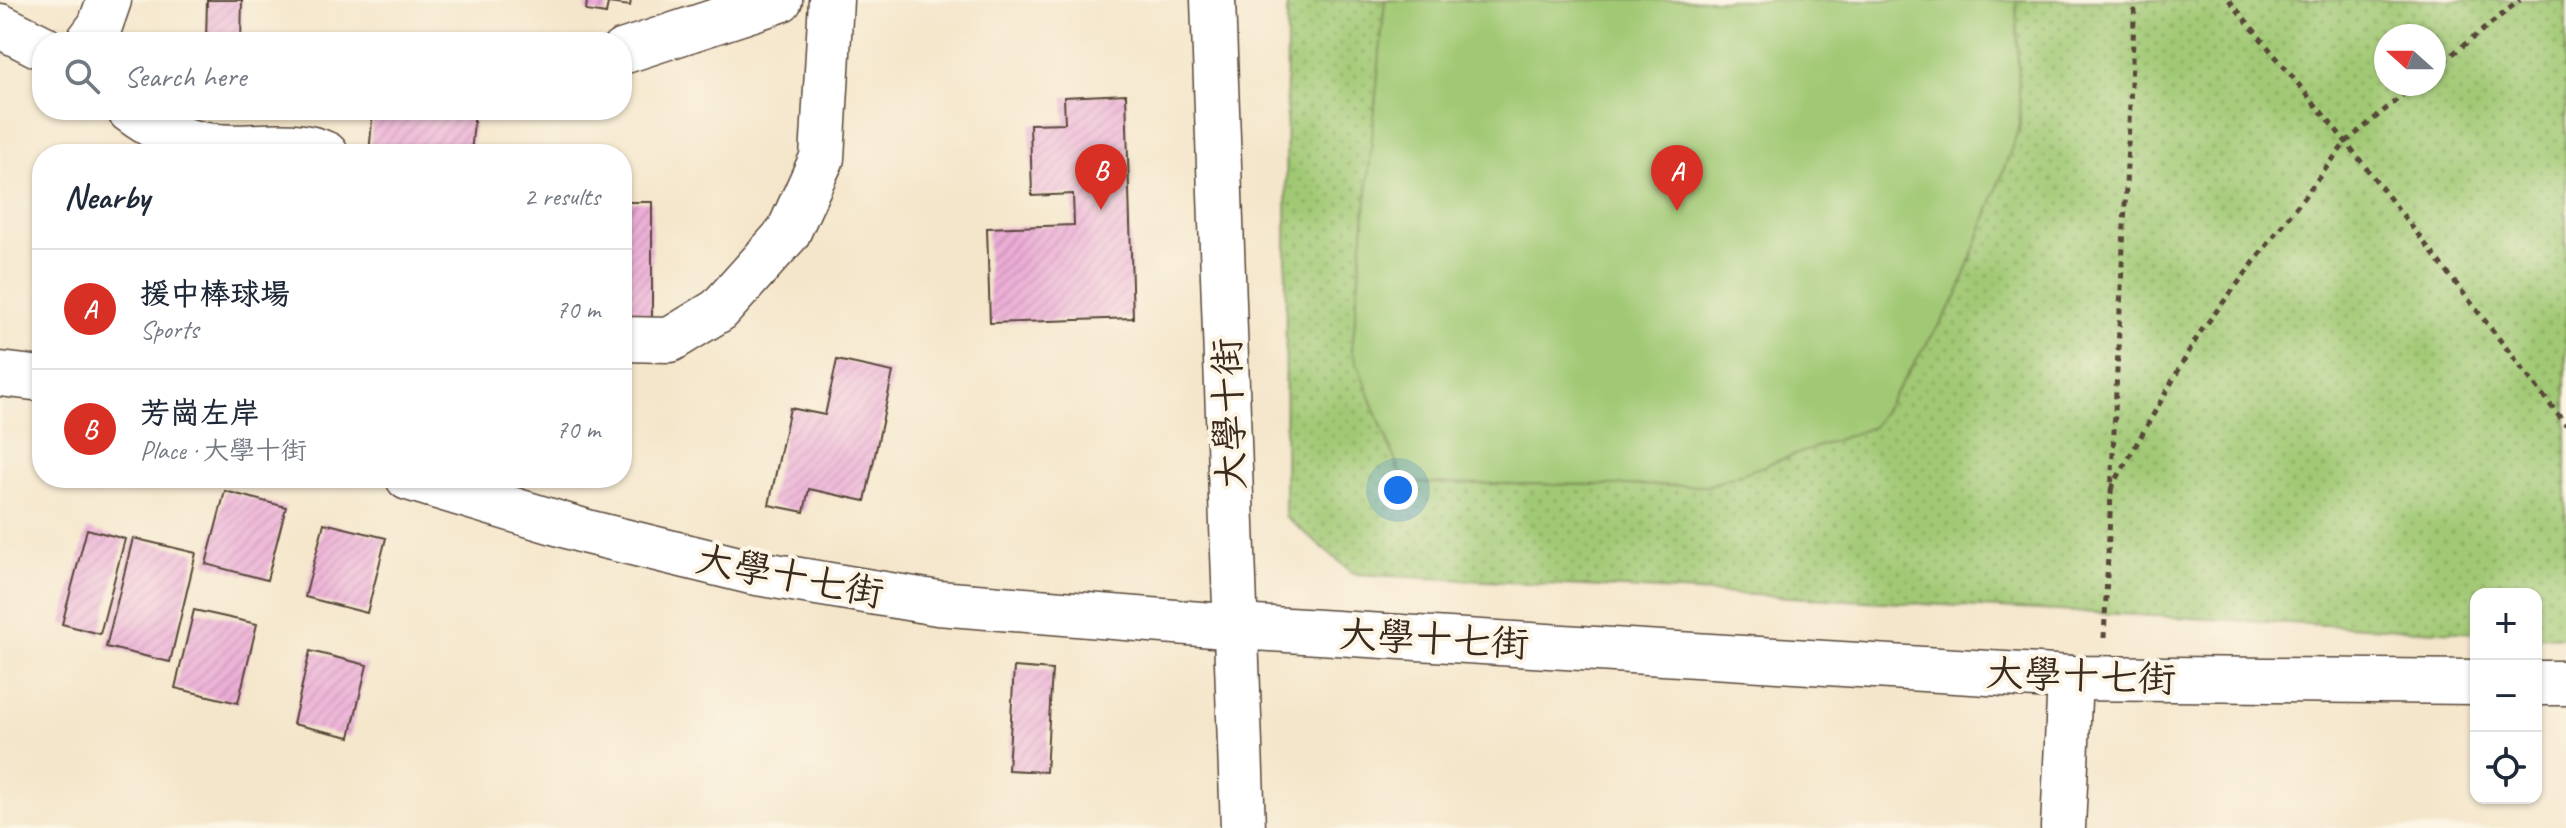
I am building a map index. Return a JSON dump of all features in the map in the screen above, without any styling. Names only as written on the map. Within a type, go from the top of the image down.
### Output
[{"type":"street","points":[[96,32],[109,0]]},
{"type":"street","points":[[632,49],[780,0]]},
{"type":"street","points":[[632,339],[670,340],[719,310],[788,233],[822,158],[831,0]]},
{"type":"street","name":"大學十街","points":[[1213,0],[1243,828]]},
{"type":"street","points":[[0,26],[32,42]]},
{"type":"street","points":[[146,120],[175,137],[205,144]]},
{"type":"street","points":[[0,374],[32,378]]},
{"type":"street","name":"大學十七街","points":[[441,488],[587,532],[751,572],[938,603],[1238,627],[2086,678],[2470,682]]},
{"type":"street","points":[[2063,828],[2086,678]]},
{"type":"street","points":[[2542,683],[2566,683]]},
{"type":"path","points":[[2086,678],[2111,489],[2135,0]]},
{"type":"path","points":[[2229,0],[2346,142],[2566,425]]},
{"type":"path","points":[[2446,59],[2520,0]]},
{"type":"path","points":[[2111,489],[2199,334],[2346,142],[2402,96]]},
{"type":"green space","points":[[1287,0],[2566,0],[2566,637],[2542,636],[2542,588],[2470,588],[2470,633],[1354,574],[1285,516]]},
{"type":"green space","points":[[1385,0],[2016,0],[2020,125],[1957,297],[1873,427],[1707,486],[1404,483],[1352,350]]},
{"type":"building","points":[[207,0],[242,0],[241,32],[206,32]]},
{"type":"building","points":[[587,0],[631,0],[630,6],[608,3],[606,14],[586,11]]},
{"type":"building","points":[[1126,94],[1133,318],[990,323],[987,228],[1074,225],[1073,194],[1032,196],[1030,124],[1065,123],[1064,97]]},
{"type":"building","points":[[372,120],[474,120],[472,144],[370,144]]},
{"type":"building","points":[[632,202],[652,202],[652,330],[632,330]]},
{"type":"building","points":[[837,360],[893,372],[865,501],[809,489],[804,512],[769,505],[790,408],[825,415]]},
{"type":"building","points":[[225,491],[286,507],[267,580],[206,564]]},
{"type":"building","points":[[324,523],[386,538],[367,613],[305,597]]},
{"type":"building","points":[[87,529],[125,539],[100,634],[62,624]]},
{"type":"building","points":[[133,538],[196,553],[170,662],[106,647]]},
{"type":"building","points":[[194,610],[257,624],[238,703],[175,688]]},
{"type":"building","points":[[310,651],[367,665],[350,737],[293,724]]},
{"type":"building","points":[[1014,667],[1052,670],[1046,772],[1008,770]]},
{"type":"place","name":"芳崗左岸","points":[[1101,210]]},
{"type":"place","name":"援中棒球場","points":[[1677,211]]}]
